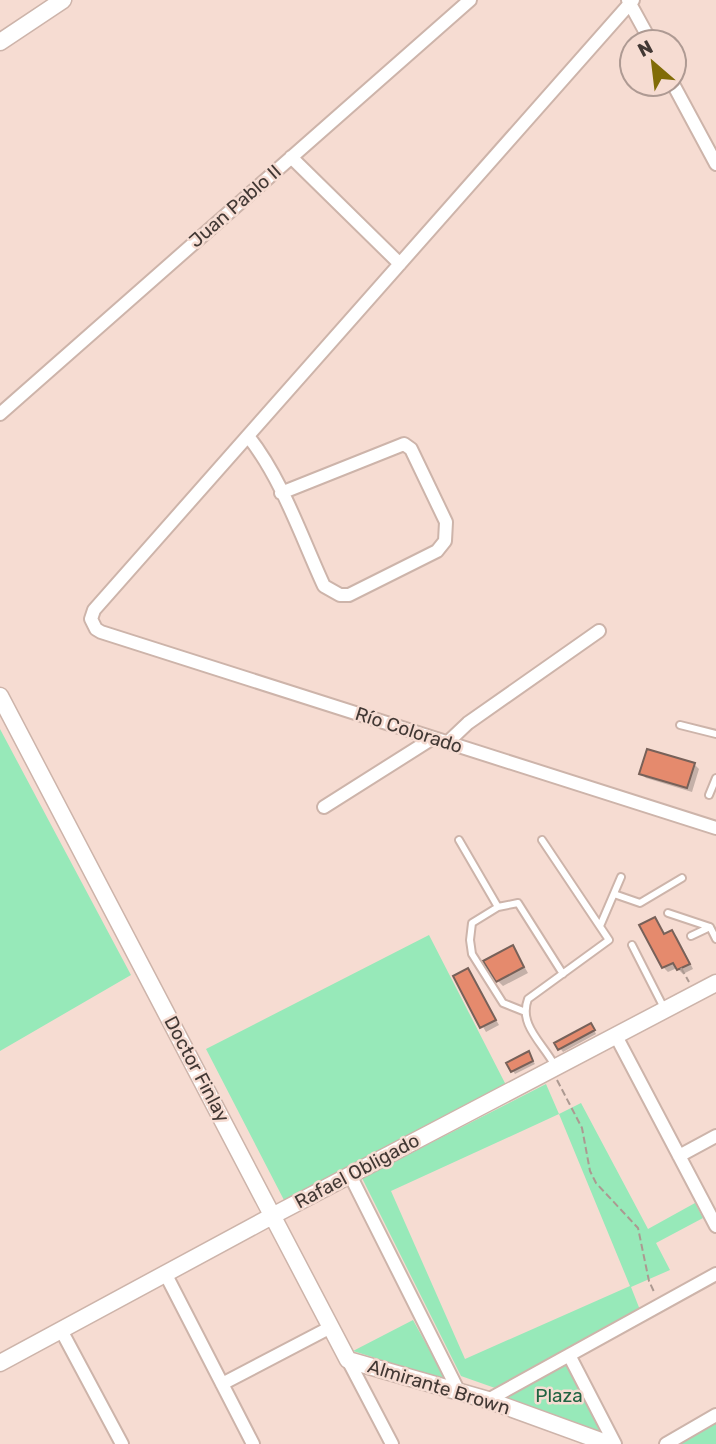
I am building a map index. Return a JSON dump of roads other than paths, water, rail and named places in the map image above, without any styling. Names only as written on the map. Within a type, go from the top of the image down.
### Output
[{"type":"street","points":[[0,42],[63,0]]},
{"type":"street","name":"Juan Pablo II","points":[[0,414],[470,0]]},
{"type":"street","points":[[281,493],[404,444],[411,449],[446,522],[445,541],[437,551],[349,595],[340,595],[324,586],[264,457],[248,436],[630,1],[644,28]]},
{"type":"street","points":[[681,98],[716,164]]},
{"type":"street","points":[[291,157],[400,264]]},
{"type":"street","name":"Río Colorado","points":[[248,436],[94,610],[92,622],[101,632],[716,828]]},
{"type":"street","points":[[447,742],[468,723],[599,631]]},
{"type":"street","name":"Doctor Finlay","points":[[0,696],[391,1440]]},
{"type":"street","points":[[324,807],[433,738]]},
{"type":"street","name":"Rafael Obligado","points":[[0,1363],[274,1215],[716,984]]},
{"type":"street","points":[[616,1036],[716,1226]]},
{"type":"street","points":[[679,1156],[716,1136]]},
{"type":"street","points":[[350,1175],[459,1392]]},
{"type":"street","points":[[165,1273],[253,1444]]},
{"type":"street","points":[[488,1400],[716,1274]]},
{"type":"street","points":[[222,1384],[331,1327]]},
{"type":"street","points":[[61,1330],[122,1444]]},
{"type":"street","points":[[569,1355],[615,1444]]},
{"type":"street","name":"Almirante Brown","points":[[348,1360],[488,1400],[609,1444]]},
{"type":"street","points":[[666,1444],[716,1415]]},
{"type":"street","points":[[375,1444],[391,1440]]},
{"type":"lane","points":[[680,725],[716,734]]},
{"type":"lane","points":[[709,795],[716,778]]},
{"type":"lane","points":[[459,840],[498,907]]},
{"type":"lane","points":[[542,840],[609,940],[528,999],[523,1012],[526,1024],[554,1069]]},
{"type":"lane","points":[[600,926],[621,877]]},
{"type":"lane","points":[[614,894],[640,903],[682,878]]},
{"type":"lane","points":[[523,1012],[503,1003],[472,954],[472,923],[498,907],[517,903],[563,974]]},
{"type":"lane","points":[[668,913],[710,927],[716,939]]},
{"type":"lane","points":[[691,936],[710,927]]},
{"type":"lane","points":[[632,945],[665,1010]]},
{"type":"park label","name":"Plaza","points":[[559,1395]]}]
